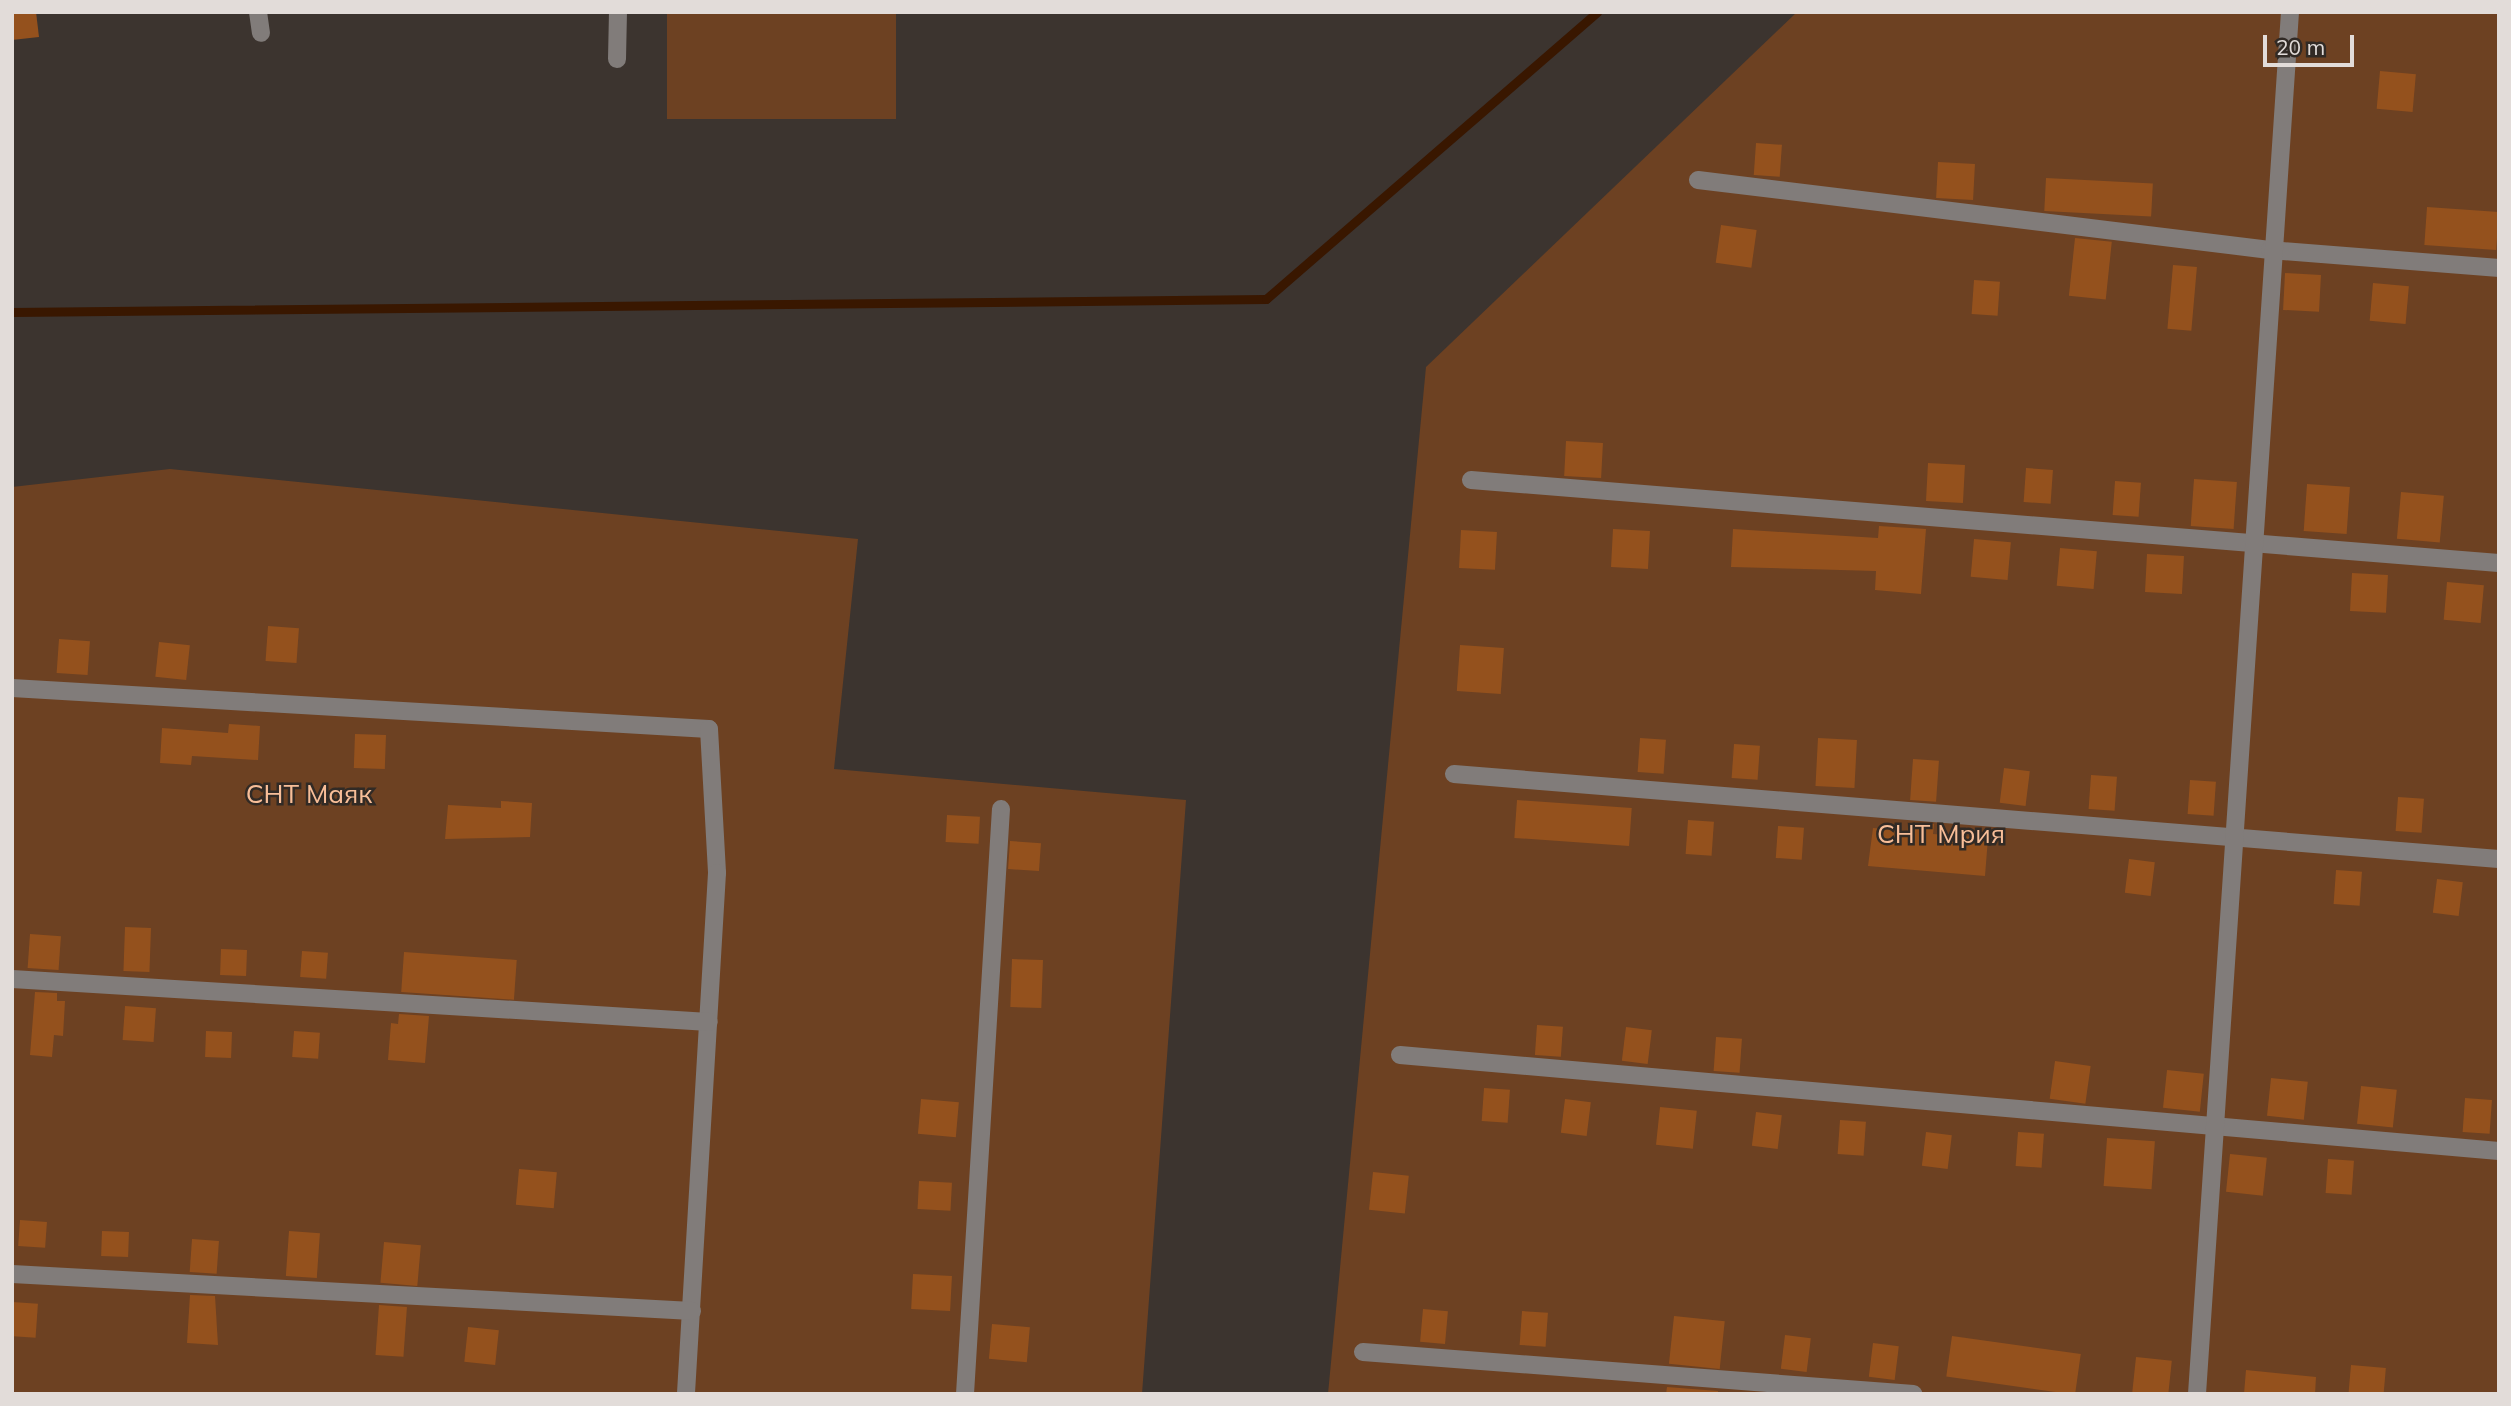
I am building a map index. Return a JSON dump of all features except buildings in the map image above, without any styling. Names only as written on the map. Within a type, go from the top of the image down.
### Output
[{"type":"street","points":[[258,12],[261,33]]},
{"type":"street","points":[[617,59],[618,12]]},
{"type":"street","points":[[2197,1394],[2255,545],[2270,250],[2290,12]]},
{"type":"street","points":[[1698,180],[2270,250],[2499,268]]},
{"type":"street","points":[[1471,480],[2499,563]]},
{"type":"street","points":[[12,688],[709,729],[717,873],[687,1394]]},
{"type":"street","points":[[1454,774],[2499,859]]},
{"type":"street","points":[[965,1394],[1001,809]]},
{"type":"street","points":[[12,979],[709,1022]]},
{"type":"street","points":[[1400,1055],[2499,1152]]},
{"type":"street","points":[[12,1273],[692,1311]]},
{"type":"street","points":[[1363,1352],[1913,1394]]},
{"type":"green space","points":[[667,12],[896,12],[896,119],[667,119]]},
{"type":"green space","name":"СНТ Мрия","points":[[1797,12],[2499,12],[2499,1394],[1328,1394],[1426,367]]},
{"type":"green space","name":"СНТ Маяк","points":[[170,469],[858,539],[834,769],[1186,800],[1142,1394],[12,1394],[12,487]]},
{"type":"waterway","points":[[12,312],[1266,299],[1597,12]]}]
